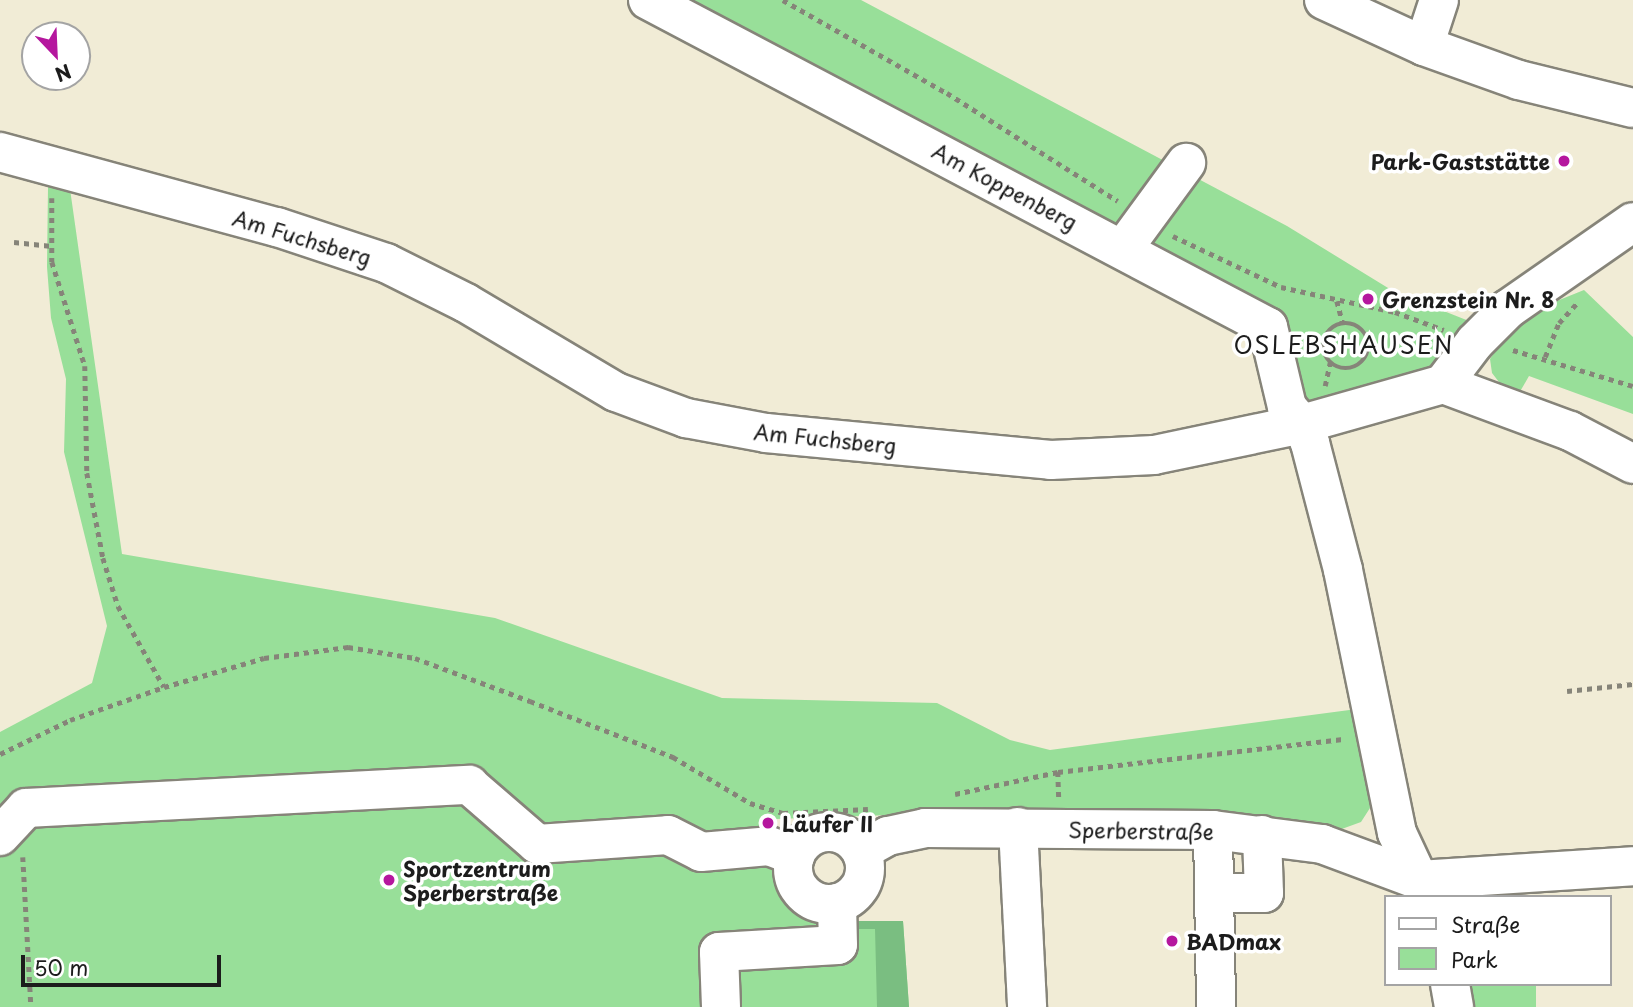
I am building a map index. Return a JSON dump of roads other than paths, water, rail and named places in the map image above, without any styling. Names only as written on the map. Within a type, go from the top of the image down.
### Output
[{"type":"street","name":"Am Koppenberg","points":[[648,0],[1268,327],[1287,407],[1302,424]]},
{"type":"street","points":[[1324,0],[1424,46],[1519,80],[1633,108]]},
{"type":"street","points":[[1424,46],[1439,0]]},
{"type":"street","name":"Am Fuchsberg","points":[[0,152],[277,227],[386,263],[466,303],[616,392],[686,418],[766,433],[1051,460],[1154,455],[1302,424],[1443,384]]},
{"type":"street","points":[[1123,249],[1186,163]]},
{"type":"street","points":[[1633,222],[1508,309],[1475,342],[1443,384],[1570,431],[1633,464]]},
{"type":"street","points":[[1302,424],[1310,443],[1343,570],[1397,833],[1423,888],[1633,866]]},
{"type":"street","points":[[10,825],[26,808],[469,785],[537,844],[668,835],[701,852],[769,846],[795,856]]},
{"type":"street","points":[[363,808],[486,799]]},
{"type":"street","name":"Sperberstraße","points":[[861,851],[888,836],[925,828],[1213,830],[1322,845],[1423,888]]},
{"type":"street","points":[[1018,828],[1027,1007]]},
{"type":"street","points":[[1213,830],[1216,1007]]},
{"type":"street","points":[[827,832],[839,833],[853,841],[861,851],[865,863],[861,886],[853,895],[837,904],[820,903],[809,898],[798,886],[794,874],[795,856],[811,837],[827,832]]},
{"type":"street","points":[[1214,892],[1264,893],[1262,835]]},
{"type":"street","points":[[721,1007],[719,952],[838,945],[837,904]]},
{"type":"street","points":[[1450,986],[1454,1007]]},
{"type":"place","name":"Park-Gaststätte","points":[[1564,161]]},
{"type":"place","name":"Grenzstein Nr. 8","points":[[1368,299]]},
{"type":"place","name":"Läufer II","points":[[768,823]]},
{"type":"place","name":"Sportzentrum Sperberstraße","points":[[389,880]]},
{"type":"place","name":"BADmax","points":[[1172,941]]},
{"type":"district","name":"OSLEBSHAUSEN","points":[[1344,345]]}]
